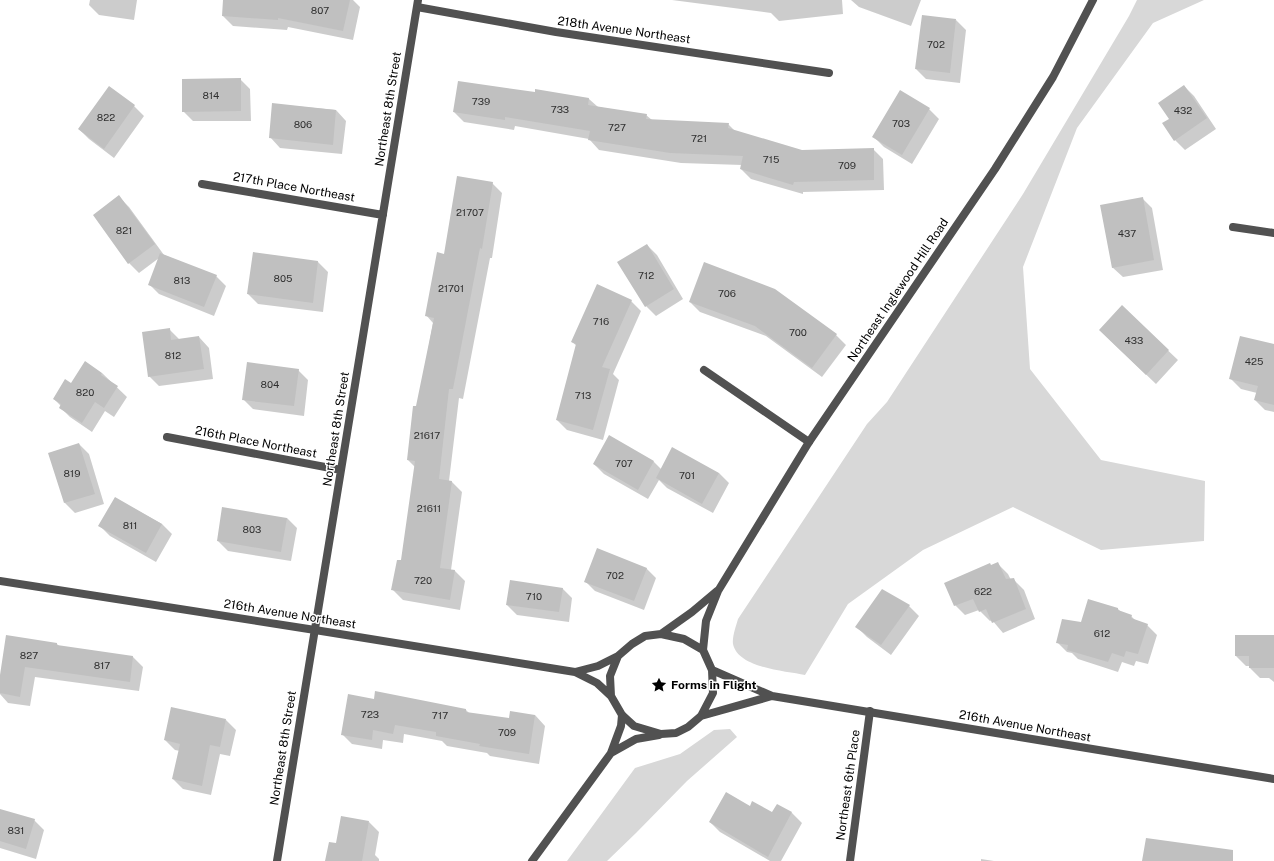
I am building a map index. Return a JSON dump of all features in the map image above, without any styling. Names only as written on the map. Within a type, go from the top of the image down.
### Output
[{"type":"street","name":"Northeast Inglewood Hill Road","points":[[703,650],[706,621],[718,591],[809,442],[995,168],[1053,77],[1093,0]]},
{"type":"street","name":"218th Avenue Northeast","points":[[417,4],[556,32],[829,73]]},
{"type":"street","name":"Northeast 8th Street","points":[[277,861],[417,4]]},
{"type":"street","name":"217th Place Northeast","points":[[202,184],[383,215]]},
{"type":"street","points":[[1233,227],[1274,233]]},
{"type":"street","points":[[704,370],[809,442]]},
{"type":"street","name":"216th Place Northeast","points":[[167,437],[341,470]]},
{"type":"street","name":"216th Avenue Northeast","points":[[0,581],[575,672],[597,683],[611,696]]},
{"type":"street","name":"Northeast Inglewood Hill Road","points":[[661,634],[718,591]]},
{"type":"street","points":[[611,753],[636,739],[676,733],[688,727],[701,716],[712,693],[712,670],[703,650],[684,639],[661,634],[645,636],[632,644],[618,656],[610,676],[611,696],[622,716],[634,726],[662,734]]},
{"type":"street","name":"216th Avenue Northeast","points":[[575,672],[598,666],[618,656]]},
{"type":"street","name":"216th Avenue Northeast","points":[[712,670],[772,696],[1274,779]]},
{"type":"street","name":"216th Avenue Northeast","points":[[701,716],[772,696]]},
{"type":"street","name":"Northeast 6th Place","points":[[850,861],[870,712]]},
{"type":"street","points":[[532,861],[611,753],[621,726],[622,716]]},
{"type":"shaded area","points":[[1137,0],[1204,0],[1153,23],[1077,128],[1023,267],[1030,369],[1101,460],[1205,481],[1204,541],[1101,550],[1013,507],[923,550],[848,604],[805,675],[763,667],[744,658],[737,652],[733,644],[738,619],[867,424],[887,402],[1023,194],[1129,16]]},
{"type":"shaded area","points":[[730,729],[737,737],[687,781],[607,861],[567,861],[635,768],[680,754],[714,730]]},
{"type":"building","points":[[223,0],[350,0],[343,31],[278,18],[278,20],[222,16]]},
{"type":"building","points":[[922,15],[956,19],[950,73],[915,69]]},
{"type":"building","points":[[241,78],[241,111],[182,112],[182,79]]},
{"type":"building","points":[[458,81],[535,92],[535,89],[589,98],[588,105],[647,114],[646,119],[729,123],[728,128],[802,150],[874,148],[874,180],[794,182],[793,185],[740,169],[743,156],[670,153],[588,140],[590,131],[505,117],[505,120],[453,112]]},
{"type":"building","points":[[1184,85],[1207,118],[1174,141],[1162,123],[1169,119],[1158,103]]},
{"type":"building","points":[[109,86],[135,105],[104,149],[78,129]]},
{"type":"building","points":[[900,90],[930,108],[902,155],[872,137]]},
{"type":"building","points":[[272,103],[336,110],[333,145],[269,138]]},
{"type":"building","points":[[457,176],[493,182],[482,249],[480,248],[453,389],[449,389],[439,479],[452,481],[440,568],[455,570],[450,600],[391,590],[397,560],[401,560],[415,461],[407,460],[413,406],[416,406],[434,318],[425,316],[437,252],[444,254]]},
{"type":"building","points":[[119,195],[155,244],[128,264],[93,215]]},
{"type":"building","points":[[1143,197],[1154,260],[1112,268],[1100,205]]},
{"type":"building","points":[[647,244],[674,289],[645,307],[617,262]]},
{"type":"building","points":[[253,252],[318,261],[313,303],[247,294]]},
{"type":"building","points":[[160,253],[217,275],[204,307],[148,285]]},
{"type":"building","points":[[704,262],[775,289],[837,334],[812,368],[755,326],[689,302]]},
{"type":"building","points":[[597,284],[632,300],[602,367],[610,369],[593,430],[556,420],[576,344],[571,342]]},
{"type":"building","points":[[1122,305],[1169,350],[1146,375],[1099,330]]},
{"type":"building","points":[[170,328],[171,340],[199,336],[204,369],[148,377],[142,332]]},
{"type":"building","points":[[1240,336],[1274,344],[1274,405],[1254,400],[1258,386],[1229,379]]},
{"type":"building","points":[[85,361],[102,373],[101,375],[118,386],[104,408],[95,402],[82,423],[59,408],[61,404],[53,399],[65,379],[71,383]]},
{"type":"building","points":[[247,362],[299,369],[294,406],[242,400]]},
{"type":"building","points":[[609,435],[654,461],[638,490],[593,464]]},
{"type":"building","points":[[79,443],[95,494],[64,503],[48,453]]},
{"type":"building","points":[[672,447],[719,473],[702,504],[656,478]]},
{"type":"building","points":[[115,497],[162,524],[146,553],[98,526]]},
{"type":"building","points":[[222,507],[287,518],[281,552],[217,541]]},
{"type":"building","points":[[597,548],[647,568],[634,601],[584,582]]},
{"type":"building","points":[[998,562],[1006,579],[1014,578],[1026,609],[992,623],[986,609],[979,612],[973,599],[954,606],[944,583],[990,563],[991,565]]},
{"type":"building","points":[[510,580],[563,588],[559,612],[506,605]]},
{"type":"building","points":[[882,589],[910,605],[881,645],[855,627]]},
{"type":"building","points":[[1088,599],[1118,608],[1118,610],[1132,615],[1131,618],[1148,624],[1138,654],[1126,651],[1124,657],[1112,653],[1108,662],[1067,650],[1068,645],[1056,643],[1062,619],[1081,622]]},
{"type":"building","points":[[6,635],[57,643],[57,645],[133,656],[130,682],[25,667],[20,697],[0,693],[0,675]]},
{"type":"building","points":[[1235,635],[1274,635],[1274,668],[1249,668],[1249,656],[1235,656]]},
{"type":"building","points":[[375,691],[466,709],[466,712],[509,718],[510,711],[535,715],[529,754],[479,746],[480,744],[436,736],[436,732],[395,725],[393,734],[373,730],[372,740],[341,735],[348,694],[374,699]]},
{"type":"building","points":[[171,707],[226,719],[220,747],[210,745],[202,786],[172,779],[180,744],[164,740]]},
{"type":"building","points":[[726,792],[750,806],[752,801],[772,812],[777,804],[792,812],[768,857],[709,822]]},
{"type":"building","points":[[0,809],[35,819],[26,849],[0,841]]},
{"type":"building","points":[[341,816],[369,821],[362,861],[325,861],[329,842],[336,843]]},
{"type":"building","points":[[1146,838],[1233,850],[1233,861],[1142,861]]},
{"type":"place","name":"Forms in Flight","points":[[659,685]]}]
